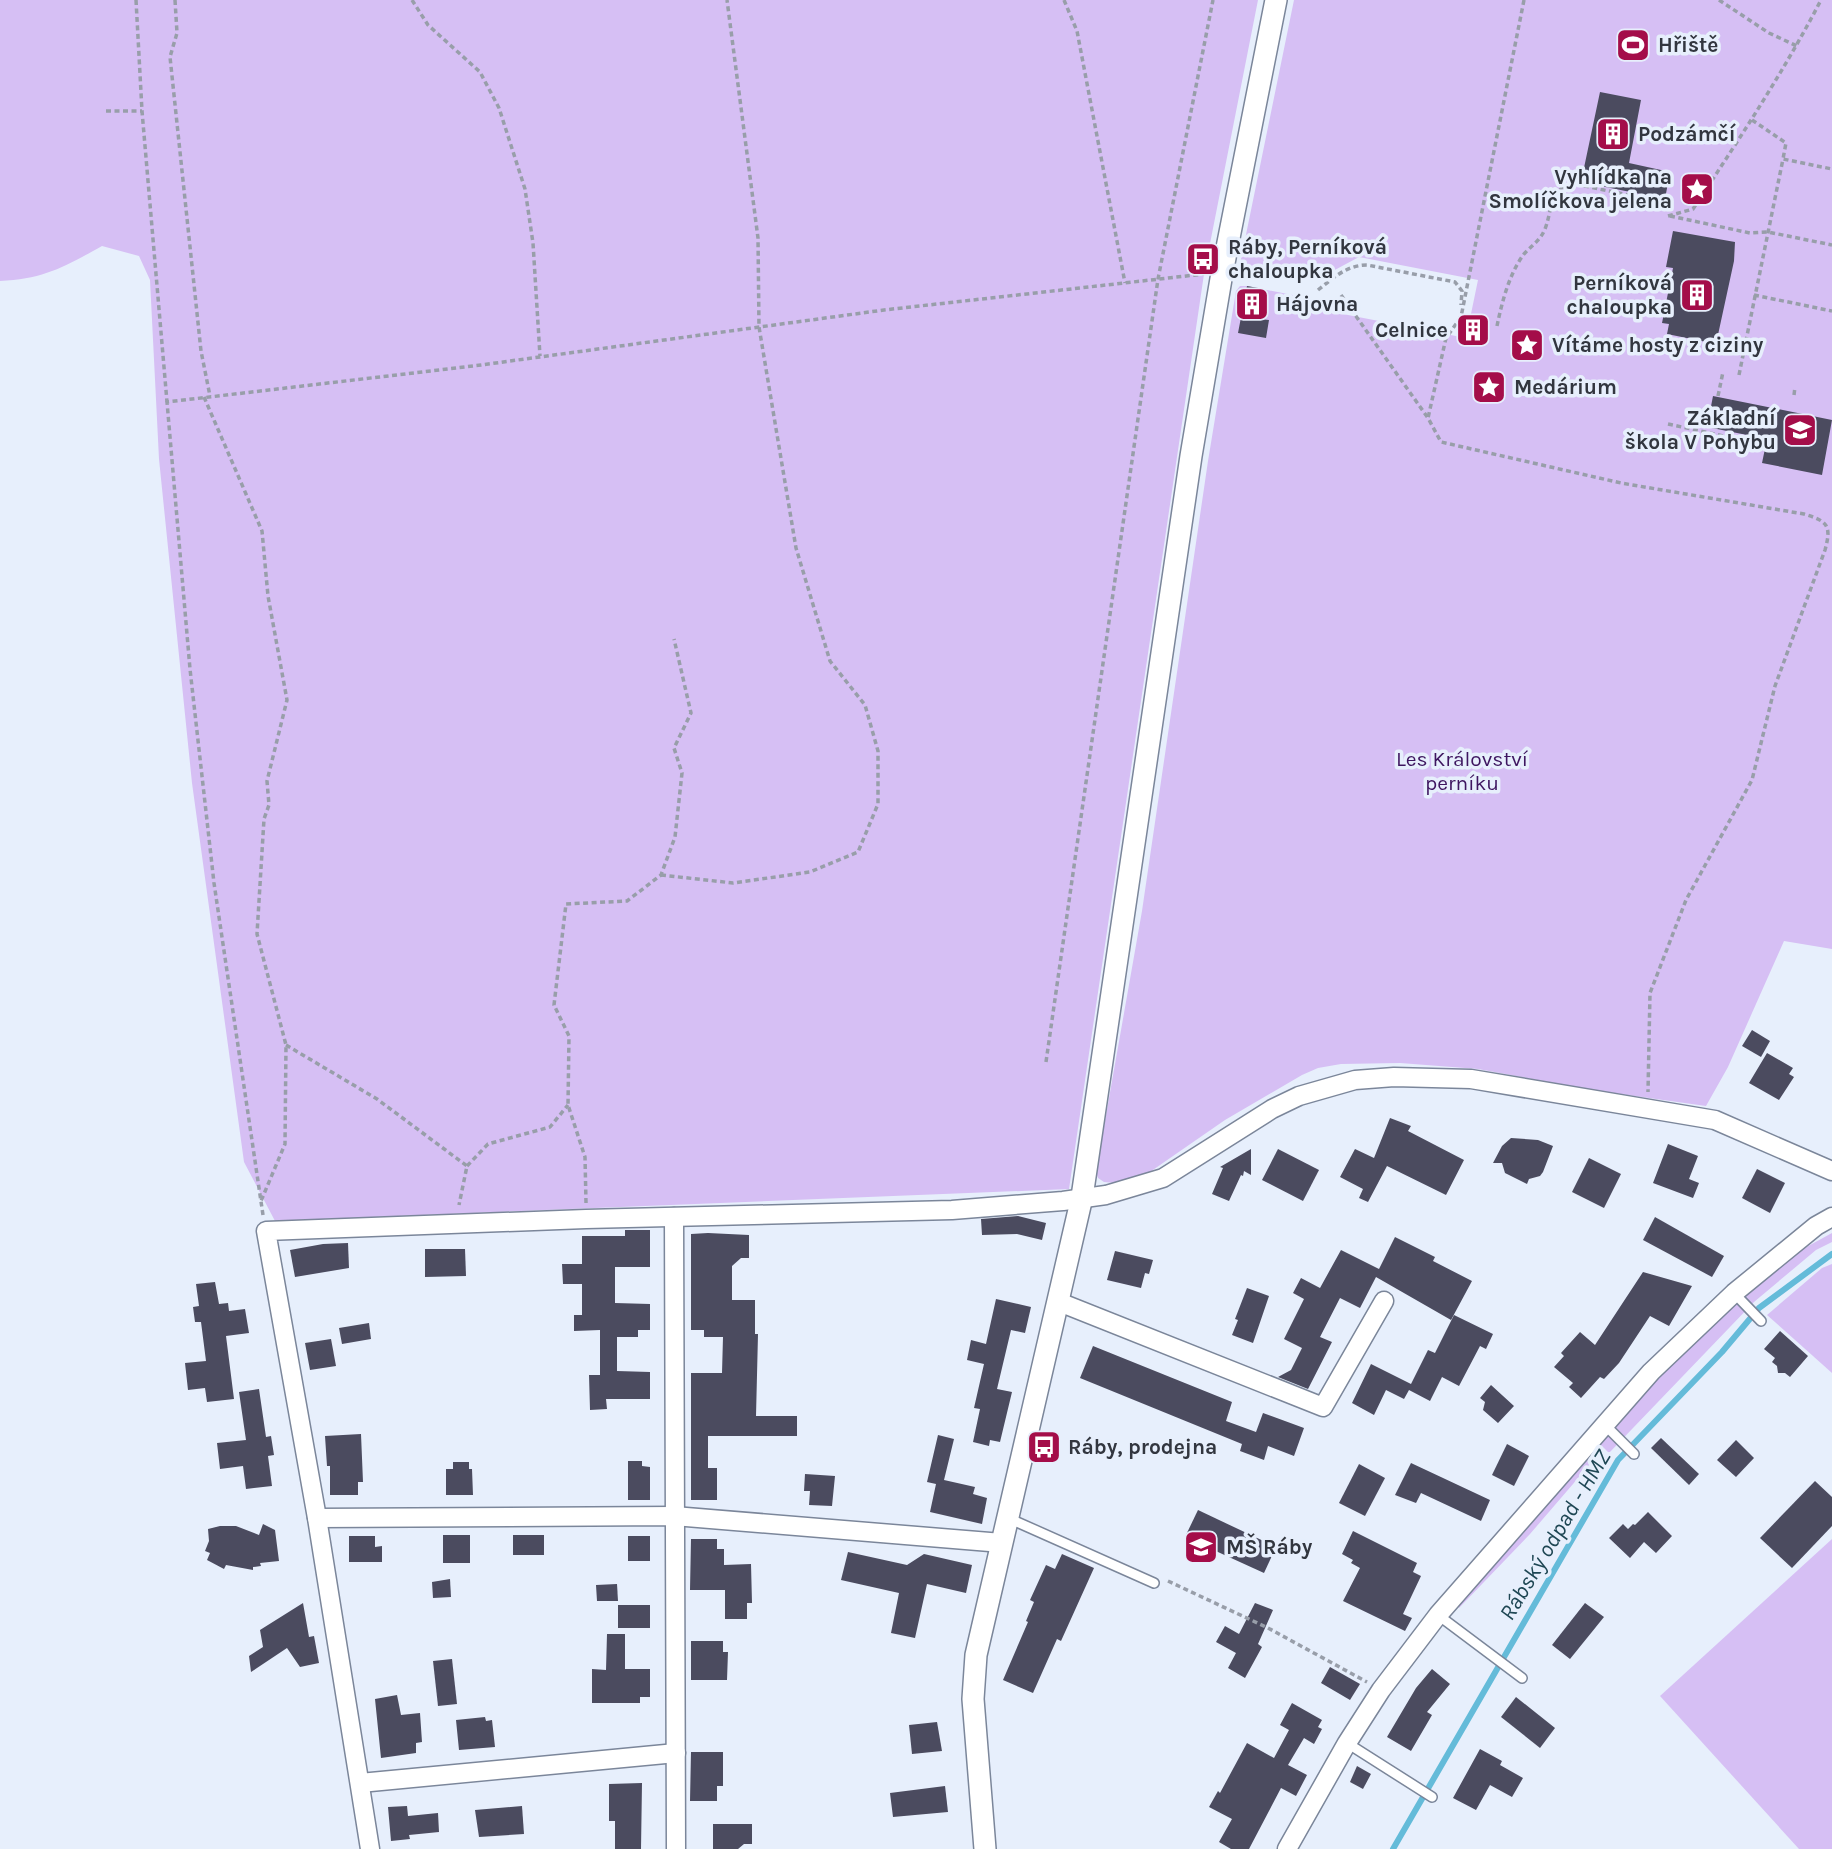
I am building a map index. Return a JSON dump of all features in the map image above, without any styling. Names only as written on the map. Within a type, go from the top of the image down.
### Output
[{"type":"street","points":[[985,1849],[973,1699],[976,1655],[1082,1197],[1191,456],[1222,273],[1276,0]]},
{"type":"street","points":[[370,1849],[317,1518],[266,1231],[586,1219],[952,1210],[1082,1197],[1124,1190],[1163,1178],[1272,1110],[1299,1097],[1355,1080],[1394,1077],[1471,1079],[1715,1120],[1832,1171]]},
{"type":"street","points":[[674,1217],[676,1849]]},
{"type":"street","points":[[1287,1849],[1347,1743],[1381,1690],[1438,1615],[1651,1371],[1740,1298],[1816,1226],[1832,1217]]},
{"type":"street","points":[[1059,1302],[1323,1408],[1384,1301]]},
{"type":"street","points":[[317,1518],[674,1516],[1002,1543]]},
{"type":"street","points":[[360,1783],[676,1753]]},
{"type":"lane","points":[[1740,1298],[1761,1321]]},
{"type":"lane","points":[[1604,1424],[1634,1454]]},
{"type":"lane","points":[[1008,1518],[1154,1583]]},
{"type":"lane","points":[[1438,1615],[1522,1678]]},
{"type":"lane","points":[[1347,1743],[1432,1797]]},
{"type":"path","points":[[135,0],[142,111],[190,669],[212,870],[266,1231]]},
{"type":"path","points":[[175,0],[177,33],[170,57],[201,351],[211,396]]},
{"type":"path","points":[[412,0],[428,25],[480,72],[499,108],[525,189],[533,243],[540,356]]},
{"type":"path","points":[[661,875],[733,883],[810,872],[858,852],[878,804],[878,751],[864,705],[830,661],[796,548],[759,327],[758,238],[727,0]]},
{"type":"path","points":[[1064,0],[1077,31],[1125,283]]},
{"type":"path","points":[[1045,1062],[1158,279],[1213,0]]},
{"type":"path","points":[[1428,418],[1446,338],[1461,317],[1524,0]]},
{"type":"path","points":[[1719,0],[1769,33],[1797,46]]},
{"type":"path","points":[[1821,0],[1797,46],[1752,120],[1693,209],[1668,216],[1750,233],[1768,232],[1832,245]]},
{"type":"path","points":[[106,111],[142,111]]},
{"type":"path","points":[[1739,375],[1786,144],[1752,120]]},
{"type":"path","points":[[1783,159],[1832,169]]},
{"type":"path","points":[[1497,326],[1522,257],[1535,245],[1545,229],[1555,194],[1564,186],[1575,184],[1671,204]]},
{"type":"path","points":[[1318,290],[1355,265],[1367,265],[1455,282],[1462,291],[1461,317]]},
{"type":"path","points":[[167,402],[759,327],[1222,273]]},
{"type":"path","points":[[1341,295],[1428,418],[1441,443],[1621,483],[1804,514],[1822,520],[1828,527],[1829,538],[1775,685],[1752,780],[1686,900],[1650,993],[1648,1108]]},
{"type":"path","points":[[1754,295],[1832,311]]},
{"type":"path","points":[[1718,396],[1723,372]]},
{"type":"path","points":[[1794,395],[1795,387]]},
{"type":"path","points":[[204,397],[262,531],[268,596],[287,700],[267,781],[269,805],[264,819],[257,934],[286,1045],[285,1144],[260,1203]]},
{"type":"path","points":[[1668,424],[1765,445]]},
{"type":"path","points":[[586,1219],[585,1157],[568,1105],[569,1036],[554,1004],[566,904],[627,901],[661,875],[676,837],[682,773],[674,748],[691,713],[674,639]]},
{"type":"path","points":[[286,1045],[377,1099],[467,1166]]},
{"type":"path","points":[[454,1225],[467,1166],[488,1144],[550,1127],[568,1105]]},
{"type":"path","points":[[1142,1576],[1157,1575],[1268,1628],[1381,1690]]},
{"type":"green space","points":[[0,0],[1258,0],[1204,274],[1069,1189],[275,1221],[244,1162],[192,783],[159,459],[150,280],[139,256],[102,246],[42,275],[0,281]]},
{"type":"green space","name":"Les Království perníku","points":[[1294,0],[1832,0],[1832,949],[1784,941],[1728,1067],[1706,1106],[1592,1090],[1478,1069],[1400,1063],[1341,1064],[1318,1068],[1302,1075],[1225,1120],[1147,1174],[1115,1183],[1104,1182],[1098,1178],[1096,1172],[1142,911],[1208,461],[1236,291],[1240,286],[1247,286],[1308,298],[1307,307],[1466,338],[1478,280],[1359,257],[1318,279],[1240,264]]},
{"type":"green space","points":[[1832,1233],[1832,1242],[1816,1250],[1754,1302],[1609,1453],[1604,1448],[1530,1534],[1459,1608],[1458,1603],[1642,1391],[1790,1256]]},
{"type":"green space","points":[[1832,1264],[1832,1373],[1767,1315],[1822,1268]]},
{"type":"green space","points":[[1832,1539],[1832,1849],[1799,1849],[1660,1696]]},
{"type":"building","name":"Podzámčí","points":[[1600,92],[1641,100],[1629,163],[1670,172],[1665,199],[1581,182]]},
{"type":"building","name":"Perníková chaloupka","points":[[1673,231],[1735,242],[1734,261],[1716,344],[1667,334],[1669,324],[1662,323],[1673,268],[1666,267]]},
{"type":"building","name":"Hájovna","points":[[1247,286],[1264,289],[1259,319],[1269,320],[1266,338],[1238,333]]},
{"type":"building","name":"Základní škola V Pohybu","points":[[1713,396],[1832,420],[1822,475],[1762,463],[1767,439],[1707,427]]},
{"type":"building","points":[[1752,1030],[1770,1041],[1761,1057],[1742,1046]]},
{"type":"building","points":[[1767,1053],[1793,1068],[1789,1074],[1794,1077],[1779,1100],[1749,1083]]},
{"type":"building","points":[[1390,1118],[1411,1126],[1408,1131],[1464,1160],[1446,1195],[1387,1166],[1368,1202],[1359,1198],[1363,1189],[1340,1177],[1355,1149],[1374,1158]]},
{"type":"building","points":[[1511,1138],[1538,1140],[1553,1146],[1543,1172],[1540,1176],[1529,1179],[1527,1184],[1505,1173],[1502,1163],[1493,1163],[1502,1146]]},
{"type":"building","points":[[1668,1144],[1698,1156],[1689,1179],[1699,1183],[1693,1198],[1653,1183]]},
{"type":"building","points":[[1251,1149],[1251,1175],[1244,1171],[1229,1201],[1212,1194],[1223,1168],[1220,1167]]},
{"type":"building","points":[[1278,1149],[1319,1170],[1303,1201],[1262,1180]]},
{"type":"building","points":[[1589,1158],[1621,1174],[1604,1208],[1572,1192]]},
{"type":"building","points":[[1757,1169],[1785,1183],[1770,1213],[1742,1198]]},
{"type":"building","points":[[1018,1216],[1046,1223],[1042,1240],[1017,1234],[982,1235],[981,1219]]},
{"type":"building","points":[[1655,1217],[1724,1256],[1712,1277],[1643,1240]]},
{"type":"building","points":[[625,1230],[650,1230],[650,1267],[615,1267],[615,1303],[650,1304],[650,1330],[638,1330],[638,1337],[617,1337],[617,1371],[650,1372],[650,1399],[606,1399],[607,1409],[590,1410],[589,1375],[600,1375],[600,1330],[574,1331],[574,1315],[582,1315],[582,1284],[563,1284],[562,1264],[582,1264],[582,1236],[625,1236]]},
{"type":"building","points":[[691,1234],[749,1235],[749,1258],[741,1258],[732,1266],[732,1300],[755,1300],[755,1334],[758,1334],[756,1416],[797,1416],[797,1436],[708,1436],[708,1468],[717,1468],[717,1500],[691,1500],[691,1373],[722,1373],[723,1337],[704,1337],[704,1330],[691,1330]]},
{"type":"building","points":[[1395,1237],[1435,1257],[1433,1261],[1472,1281],[1451,1320],[1376,1277],[1360,1308],[1340,1298],[1320,1337],[1332,1342],[1308,1389],[1278,1377],[1291,1370],[1302,1348],[1284,1339],[1304,1299],[1293,1293],[1301,1278],[1320,1288],[1341,1250],[1379,1269]]},
{"type":"building","points":[[348,1243],[349,1268],[295,1277],[290,1250]]},
{"type":"building","points":[[425,1249],[465,1249],[466,1276],[425,1277]]},
{"type":"building","points":[[1115,1251],[1153,1260],[1149,1274],[1145,1273],[1141,1288],[1107,1280]]},
{"type":"building","points":[[1643,1272],[1692,1286],[1669,1326],[1650,1316],[1619,1363],[1604,1379],[1600,1377],[1581,1398],[1569,1387],[1573,1383],[1554,1367],[1564,1356],[1561,1353],[1580,1332],[1595,1345]]},
{"type":"building","points":[[215,1282],[219,1304],[228,1303],[229,1311],[245,1309],[249,1333],[226,1336],[234,1399],[207,1402],[205,1388],[188,1390],[185,1363],[206,1361],[201,1322],[195,1322],[193,1307],[199,1306],[196,1284]]},
{"type":"building","points":[[1247,1288],[1269,1296],[1253,1343],[1232,1335]]},
{"type":"building","points":[[996,1299],[1031,1307],[1025,1333],[1011,1330],[997,1389],[1012,1392],[1000,1442],[990,1440],[989,1446],[973,1442],[980,1409],[974,1408],[984,1364],[967,1360],[971,1340],[986,1344]]},
{"type":"building","points":[[1454,1315],[1493,1334],[1486,1349],[1480,1346],[1459,1386],[1442,1377],[1430,1401],[1409,1390],[1404,1399],[1386,1390],[1374,1415],[1352,1403],[1371,1364],[1411,1384],[1428,1350],[1435,1353]]},
{"type":"building","points":[[369,1323],[371,1339],[342,1344],[339,1328]]},
{"type":"building","points":[[1780,1331],[1808,1356],[1790,1377],[1785,1373],[1778,1373],[1777,1366],[1772,1362],[1775,1358],[1764,1349]]},
{"type":"building","points":[[331,1339],[336,1366],[310,1370],[305,1343]]},
{"type":"building","points":[[1093,1346],[1232,1402],[1226,1421],[1256,1432],[1263,1413],[1304,1428],[1294,1456],[1268,1446],[1264,1460],[1240,1451],[1242,1444],[1080,1378]]},
{"type":"building","points":[[1491,1385],[1514,1406],[1498,1423],[1483,1410],[1485,1402],[1480,1398]]},
{"type":"building","points":[[259,1389],[266,1437],[271,1436],[274,1455],[268,1456],[272,1486],[246,1489],[243,1466],[220,1469],[217,1443],[246,1440],[239,1392]]},
{"type":"building","points":[[361,1434],[363,1482],[358,1482],[358,1495],[330,1495],[330,1466],[327,1466],[325,1436]]},
{"type":"building","points":[[938,1435],[954,1439],[944,1480],[975,1487],[973,1494],[987,1498],[982,1524],[930,1512],[936,1484],[927,1482]]},
{"type":"building","points":[[1661,1438],[1699,1474],[1689,1485],[1651,1448]]},
{"type":"building","points":[[1736,1440],[1754,1458],[1736,1477],[1717,1460]]},
{"type":"building","points":[[1507,1444],[1529,1456],[1514,1486],[1492,1475]]},
{"type":"building","points":[[628,1461],[642,1461],[642,1466],[650,1467],[650,1500],[628,1500]]},
{"type":"building","points":[[453,1462],[469,1462],[469,1469],[472,1469],[473,1495],[446,1495],[446,1469],[453,1469]]},
{"type":"building","points":[[1411,1463],[1490,1500],[1481,1521],[1421,1493],[1416,1503],[1395,1495]]},
{"type":"building","points":[[1359,1464],[1385,1478],[1365,1516],[1339,1503]]},
{"type":"building","points":[[805,1474],[835,1476],[832,1506],[809,1505],[810,1491],[804,1491]]},
{"type":"building","points":[[1815,1481],[1832,1497],[1832,1526],[1792,1568],[1760,1538]]},
{"type":"building","points":[[1198,1510],[1276,1547],[1264,1573],[1185,1537]]},
{"type":"building","points":[[1648,1512],[1672,1536],[1656,1553],[1644,1542],[1630,1558],[1609,1538],[1623,1524],[1628,1529]]},
{"type":"building","points":[[263,1524],[275,1530],[279,1561],[260,1563],[261,1566],[253,1567],[253,1570],[226,1565],[224,1569],[207,1560],[210,1553],[205,1551],[209,1541],[208,1529],[236,1526],[259,1535]]},
{"type":"building","points":[[1353,1531],[1417,1563],[1413,1572],[1421,1576],[1403,1614],[1412,1618],[1405,1631],[1343,1601],[1360,1568],[1342,1554]]},
{"type":"building","points":[[443,1535],[470,1535],[470,1563],[443,1563]]},
{"type":"building","points":[[513,1535],[544,1535],[544,1555],[513,1555]]},
{"type":"building","points":[[349,1536],[375,1536],[375,1547],[382,1546],[382,1562],[349,1562]]},
{"type":"building","points":[[628,1536],[650,1536],[650,1561],[628,1561]]},
{"type":"building","points":[[691,1539],[717,1539],[717,1549],[724,1549],[724,1565],[751,1564],[752,1603],[747,1603],[747,1619],[725,1619],[725,1590],[690,1590]]},
{"type":"building","points":[[848,1552],[907,1565],[924,1554],[972,1565],[966,1593],[927,1584],[915,1638],[891,1633],[899,1593],[841,1580]]},
{"type":"building","points":[[1062,1554],[1094,1568],[1061,1641],[1057,1639],[1033,1693],[1003,1680],[1028,1622],[1026,1621],[1034,1602],[1030,1600],[1046,1565],[1055,1569]]},
{"type":"building","points":[[450,1579],[451,1597],[433,1598],[432,1582]]},
{"type":"building","points":[[617,1584],[618,1601],[597,1601],[596,1585]]},
{"type":"building","points":[[303,1603],[309,1637],[314,1636],[319,1663],[300,1667],[287,1648],[251,1672],[249,1656],[263,1647],[260,1630]]},
{"type":"building","points":[[1255,1603],[1273,1610],[1258,1644],[1262,1647],[1245,1678],[1228,1668],[1236,1653],[1216,1642],[1225,1626],[1239,1634]]},
{"type":"building","points":[[1585,1603],[1604,1617],[1570,1659],[1552,1645]]},
{"type":"building","points":[[618,1605],[650,1605],[650,1628],[618,1628]]},
{"type":"building","points":[[607,1634],[625,1634],[625,1669],[650,1669],[650,1697],[640,1697],[640,1703],[592,1703],[592,1669],[606,1670]]},
{"type":"building","points":[[691,1641],[723,1641],[723,1652],[728,1652],[727,1680],[691,1680]]},
{"type":"building","points":[[452,1659],[457,1704],[438,1706],[433,1661]]},
{"type":"building","points":[[1330,1667],[1360,1684],[1350,1700],[1321,1683]]},
{"type":"building","points":[[1432,1669],[1450,1684],[1427,1712],[1432,1715],[1411,1751],[1387,1737],[1416,1688]]},
{"type":"building","points":[[397,1695],[401,1715],[420,1713],[422,1742],[416,1743],[416,1753],[381,1758],[375,1699]]},
{"type":"building","points":[[1516,1697],[1555,1728],[1540,1748],[1501,1717]]},
{"type":"building","points":[[1292,1703],[1322,1720],[1318,1727],[1322,1729],[1314,1744],[1304,1738],[1288,1765],[1307,1775],[1296,1796],[1281,1788],[1249,1849],[1231,1849],[1219,1842],[1232,1819],[1209,1807],[1218,1791],[1220,1793],[1247,1743],[1274,1758],[1289,1730],[1280,1725]]},
{"type":"building","points":[[485,1717],[486,1721],[492,1720],[495,1747],[459,1750],[456,1720]]},
{"type":"building","points":[[937,1722],[942,1751],[912,1754],[909,1725]]},
{"type":"building","points":[[1480,1749],[1502,1761],[1500,1765],[1523,1778],[1512,1797],[1490,1785],[1476,1810],[1453,1798]]},
{"type":"building","points":[[691,1752],[723,1752],[723,1786],[717,1786],[717,1801],[690,1801]]},
{"type":"building","points":[[1357,1766],[1371,1774],[1363,1789],[1350,1782]]},
{"type":"building","points":[[642,1783],[641,1849],[615,1849],[615,1821],[609,1821],[609,1784]]},
{"type":"building","points":[[945,1786],[948,1812],[893,1817],[890,1793]]},
{"type":"building","points":[[407,1806],[408,1816],[438,1813],[439,1832],[409,1835],[410,1839],[391,1841],[388,1807]]},
{"type":"building","points":[[522,1806],[524,1834],[479,1837],[475,1810]]},
{"type":"building","points":[[713,1824],[752,1824],[752,1844],[744,1844],[738,1849],[713,1849]]},
{"type":"waterway","name":"Rábský odpad - HMZ","points":[[1393,1849],[1618,1460],[1722,1352],[1759,1308],[1832,1254]]},
{"type":"place","name":"Hřiště","points":[[1633,45]]},
{"type":"place","name":"Podzámčí","points":[[1613,134]]},
{"type":"place","name":"Vyhlídka na Smolíčkova jelena","points":[[1697,189]]},
{"type":"place","name":"Ráby, Perníková chaloupka","points":[[1203,259]]},
{"type":"place","name":"Perníková chaloupka","points":[[1697,295]]},
{"type":"place","name":"Hájovna","points":[[1252,304]]},
{"type":"place","name":"Celnice","points":[[1473,330]]},
{"type":"place","name":"Vítáme hosty z ciziny","points":[[1527,345]]},
{"type":"place","name":"Medárium","points":[[1489,387]]},
{"type":"place","name":"Základní škola V Pohybu","points":[[1800,430]]},
{"type":"place","name":"Ráby, prodejna","points":[[1044,1447]]},
{"type":"place","name":"MŠ Ráby","points":[[1201,1547]]}]
